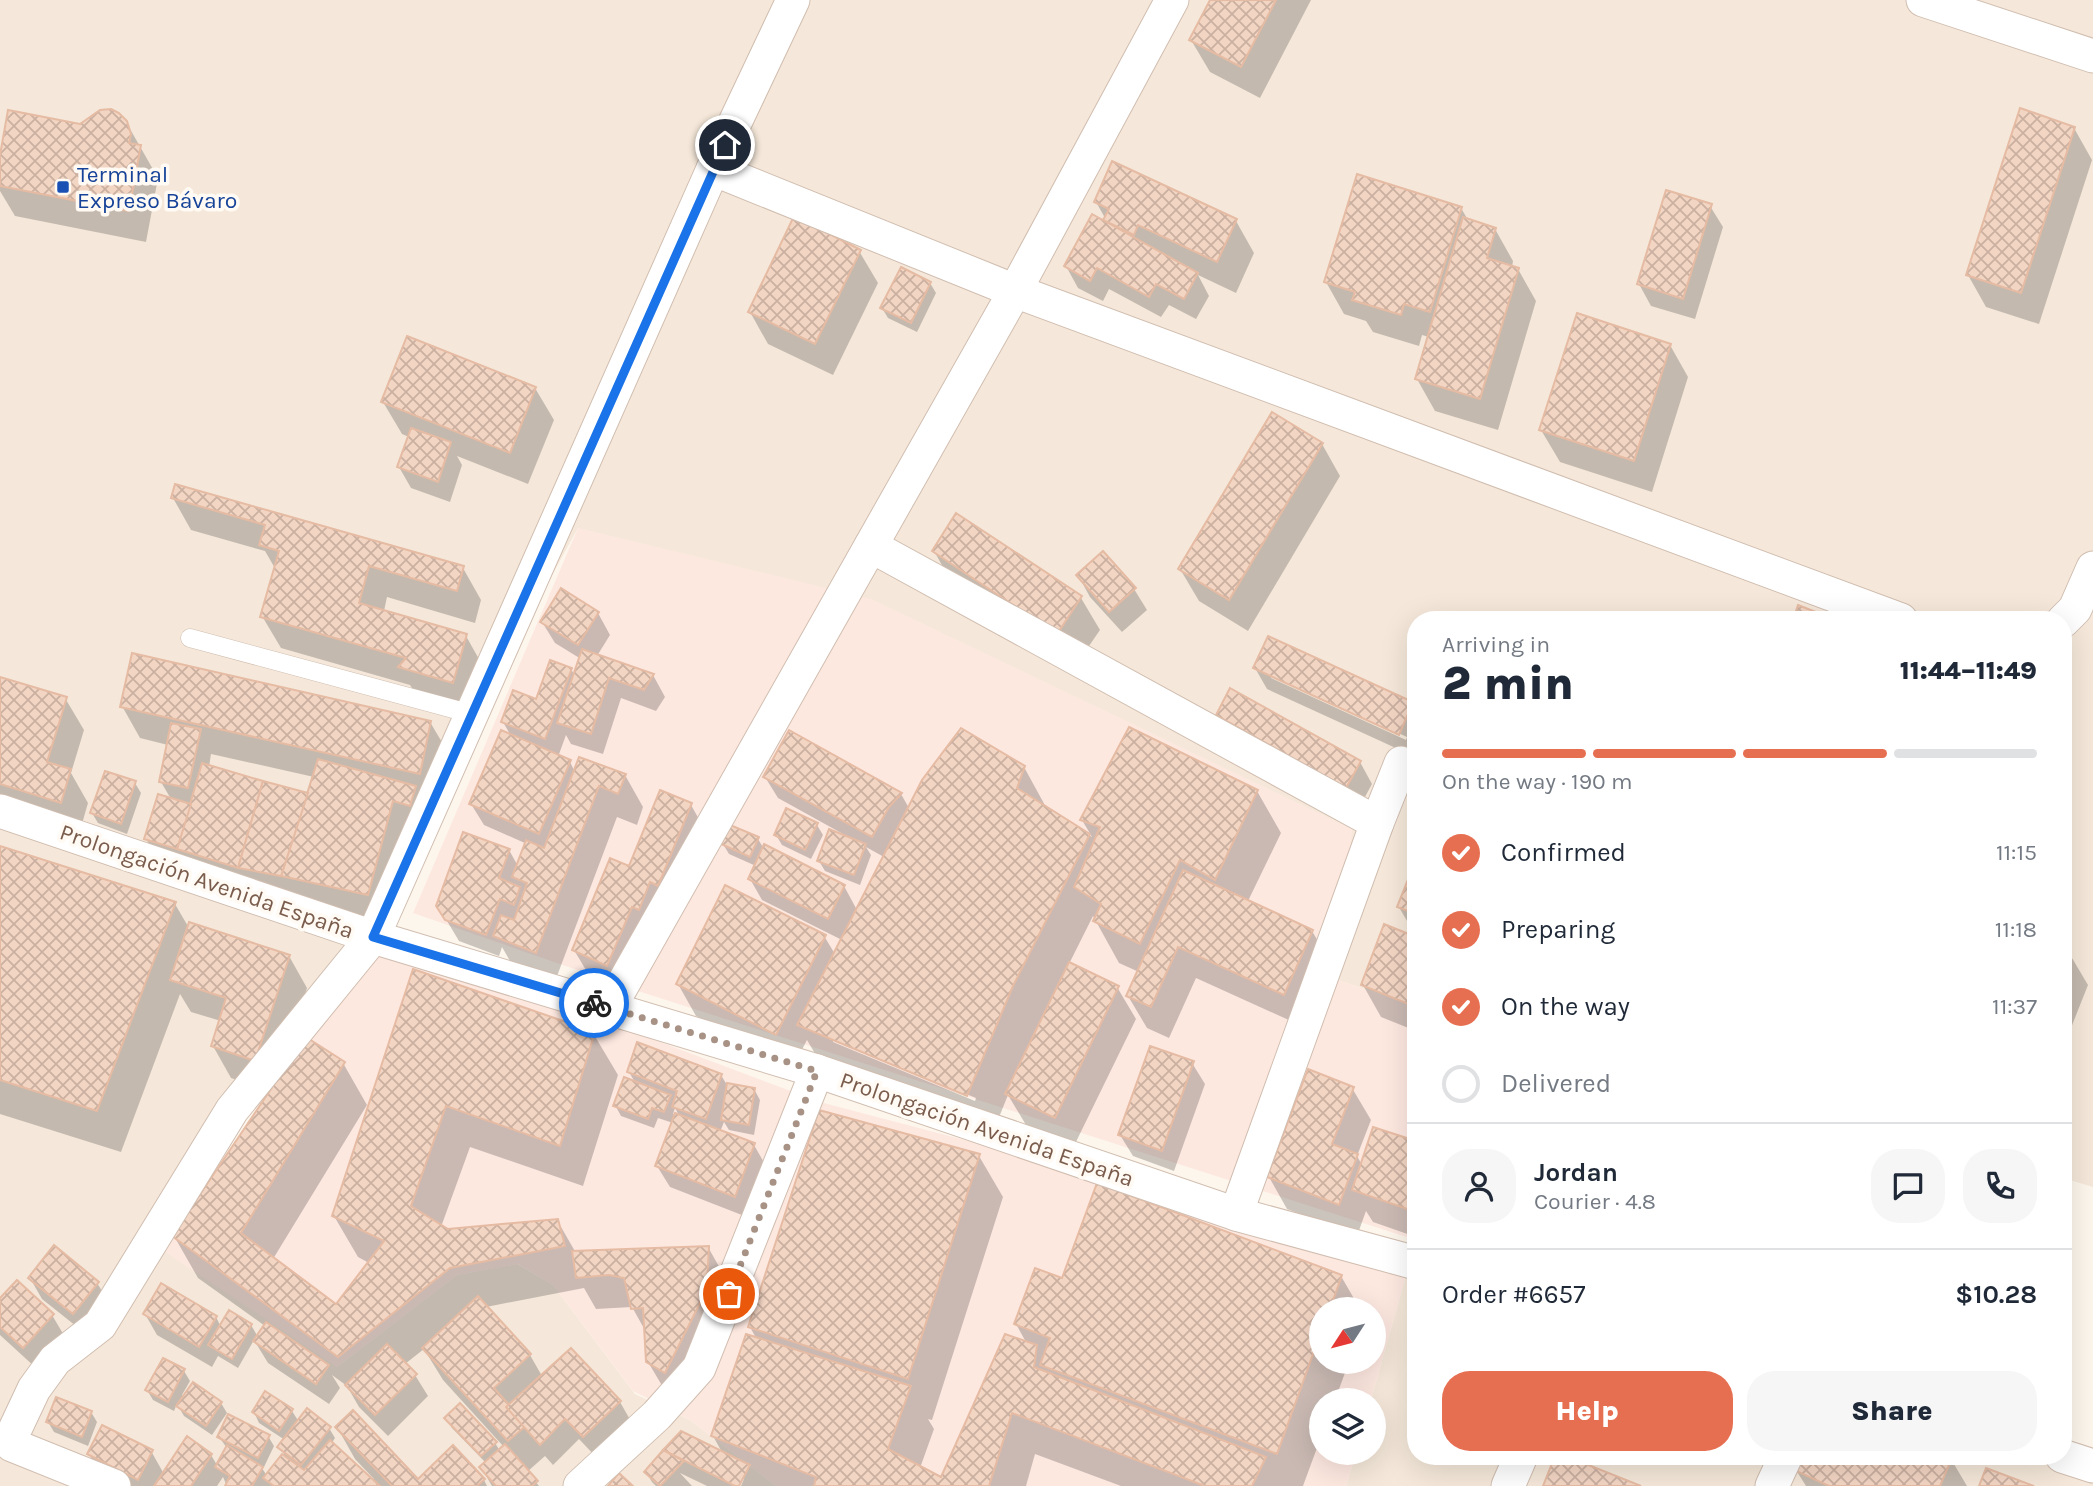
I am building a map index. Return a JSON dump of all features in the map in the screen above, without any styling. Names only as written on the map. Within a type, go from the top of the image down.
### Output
[{"type":"street","points":[[114,1486],[9,1442],[34,1390],[55,1360],[100,1325],[232,1110],[373,937],[713,169],[793,0]]},
{"type":"street","points":[[610,1007],[1015,291],[1172,0]]},
{"type":"street","points":[[1923,0],[2093,56]]},
{"type":"street","points":[[713,169],[1015,291],[1877,611]]},
{"type":"street","points":[[871,546],[1377,824]]},
{"type":"street","points":[[2072,612],[2093,568]]},
{"type":"street","points":[[1236,1214],[1401,763]]},
{"type":"street","name":"Prolongación Avenida España","points":[[0,811],[373,937],[817,1071],[1236,1214],[1407,1261]]},
{"type":"street","points":[[580,1486],[657,1415],[699,1368],[817,1071]]},
{"type":"street","points":[[2072,1459],[2093,1466]]},
{"type":"street","points":[[1508,1486],[1517,1465]]},
{"type":"street","points":[[1772,1486],[1782,1465]]},
{"type":"lane","points":[[190,638],[472,714]]},
{"type":"shaded area","points":[[0,0],[2093,0],[2093,1187],[2072,1181],[2072,611],[1407,611],[1407,1003],[1337,980],[578,528],[349,944],[166,1241],[337,1367],[457,1275],[517,1264],[553,1285],[635,1394],[690,1420],[776,1486],[0,1486]]},
{"type":"shaded area","points":[[578,528],[871,599],[1352,829],[1337,980],[1407,1003],[1407,1237],[641,992],[413,913]]},
{"type":"shaded area","points":[[374,949],[631,1031],[820,1102],[1407,1256],[1407,1271],[1386,1346],[1386,1297],[1309,1297],[1309,1374],[1378,1374],[1374,1388],[1309,1388],[1309,1465],[1352,1465],[1346,1486],[776,1486],[690,1420],[633,1391],[553,1285],[518,1264],[457,1275],[337,1367],[164,1251]]},
{"type":"shaded area","points":[[1407,1271],[1407,1465],[2072,1465],[2072,1459],[2093,1466],[2093,1486],[1346,1486],[1352,1465],[1386,1465],[1386,1388],[1374,1388],[1378,1374],[1386,1374],[1386,1346]]},
{"type":"building","points":[[1210,0],[1276,0],[1241,67],[1189,40]]},
{"type":"building","points":[[2020,108],[2075,127],[2021,293],[1966,275]]},
{"type":"building","points":[[111,109],[127,121],[131,134],[129,143],[141,145],[129,211],[0,186],[0,155],[8,110],[80,124],[100,110]]},
{"type":"building","points":[[1112,161],[1237,219],[1217,262],[1138,225],[1134,235],[1103,220],[1109,209],[1094,202]]},
{"type":"building","points":[[1357,174],[1462,207],[1430,312],[1404,304],[1401,315],[1352,300],[1355,292],[1324,282]]},
{"type":"building","points":[[1666,190],[1712,204],[1683,299],[1637,284]]},
{"type":"building","points":[[1092,214],[1198,273],[1184,299],[1156,284],[1149,297],[1097,268],[1090,281],[1064,266]]},
{"type":"building","points":[[794,216],[861,250],[815,344],[748,312]]},
{"type":"building","points":[[1463,217],[1496,228],[1487,258],[1519,268],[1480,399],[1415,379]]},
{"type":"building","points":[[901,267],[931,282],[911,323],[880,308]]},
{"type":"building","points":[[1577,313],[1671,344],[1634,461],[1539,430]]},
{"type":"building","points":[[407,336],[536,387],[510,453],[381,402]]},
{"type":"building","points":[[1272,412],[1323,443],[1229,600],[1178,569]]},
{"type":"building","points":[[411,428],[451,442],[438,482],[397,467]]},
{"type":"building","points":[[175,484],[464,566],[457,591],[369,566],[359,603],[467,634],[453,683],[398,667],[406,658],[260,617],[279,551],[259,545],[265,525],[171,498]]},
{"type":"building","points":[[956,513],[1082,596],[1057,634],[932,551]]},
{"type":"building","points":[[1103,551],[1136,588],[1109,612],[1076,575]]},
{"type":"building","points":[[561,588],[599,612],[578,645],[540,622]]},
{"type":"building","points":[[1798,605],[1813,611],[1796,611]]},
{"type":"building","points":[[1268,636],[1407,699],[1407,716],[1399,735],[1253,668]]},
{"type":"building","points":[[582,649],[654,674],[644,690],[609,678],[591,734],[557,723]]},
{"type":"building","points":[[132,653],[431,721],[420,774],[120,707]]},
{"type":"building","points":[[550,660],[572,668],[545,739],[501,722],[513,690],[536,699]]},
{"type":"building","points":[[0,677],[67,697],[47,762],[71,769],[61,803],[0,784]]},
{"type":"building","points":[[1230,688],[1361,761],[1346,788],[1216,715]]},
{"type":"building","points":[[171,723],[201,729],[188,788],[159,782]]},
{"type":"building","points":[[1129,727],[1258,790],[1215,880],[1180,860],[1140,944],[1093,921],[1101,904],[1074,887],[1100,827],[1080,820]]},
{"type":"building","points":[[961,728],[1025,766],[1017,788],[1090,834],[1013,986],[967,1096],[797,1025],[922,780]]},
{"type":"building","points":[[501,730],[571,760],[539,834],[469,804]]},
{"type":"building","points":[[789,730],[902,793],[889,807],[872,837],[763,777]]},
{"type":"building","points":[[579,757],[626,774],[618,794],[599,786],[536,953],[493,936],[501,915],[514,920],[527,883],[512,877],[526,840],[544,848]]},
{"type":"building","points":[[318,759],[416,786],[410,806],[393,801],[368,895],[281,876]]},
{"type":"building","points":[[202,763],[263,781],[238,868],[177,849]]},
{"type":"building","points":[[105,771],[136,781],[121,824],[90,813]]},
{"type":"building","points":[[263,781],[308,793],[281,876],[238,868]]},
{"type":"building","points":[[660,790],[692,803],[658,886],[650,882],[639,910],[632,907],[607,966],[572,950],[610,858],[629,866]]},
{"type":"building","points":[[158,794],[191,804],[177,849],[144,839]]},
{"type":"building","points":[[786,808],[818,823],[805,850],[774,835]]},
{"type":"building","points":[[730,825],[759,837],[750,857],[721,844]]},
{"type":"building","points":[[829,829],[866,844],[854,875],[817,861]]},
{"type":"building","points":[[463,832],[510,849],[499,878],[520,887],[514,905],[500,899],[486,935],[445,920],[436,906]]},
{"type":"building","points":[[764,844],[845,885],[828,919],[748,879]]},
{"type":"building","points":[[0,846],[176,902],[97,1111],[0,1080]]},
{"type":"building","points":[[1183,870],[1313,930],[1284,995],[1178,947],[1151,1007],[1126,996]]},
{"type":"building","points":[[1407,882],[1407,911],[1397,907]]},
{"type":"building","points":[[725,885],[826,935],[776,1035],[676,984]]},
{"type":"building","points":[[189,922],[290,955],[255,1061],[211,1046],[226,998],[170,980]]},
{"type":"building","points":[[1384,924],[1407,933],[1407,1003],[1361,985]]},
{"type":"building","points":[[1069,962],[1119,986],[1055,1118],[1005,1094]]},
{"type":"building","points":[[413,969],[595,1032],[560,1146],[446,1106],[411,1206],[448,1229],[558,1219],[565,1246],[450,1268],[338,1357],[172,1236],[306,1037],[345,1062],[241,1233],[336,1304],[384,1241],[332,1216]]},
{"type":"building","points":[[637,1042],[722,1074],[706,1119],[672,1107],[677,1091],[627,1072]]},
{"type":"building","points":[[1150,1046],[1194,1061],[1162,1151],[1118,1135]]},
{"type":"building","points":[[1308,1069],[1354,1087],[1332,1144],[1358,1154],[1339,1205],[1267,1177]]},
{"type":"building","points":[[624,1077],[671,1095],[664,1112],[652,1108],[648,1119],[613,1106]]},
{"type":"building","points":[[727,1083],[755,1088],[749,1125],[721,1120]]},
{"type":"building","points":[[819,1110],[980,1154],[908,1379],[748,1327]]},
{"type":"building","points":[[675,1113],[755,1143],[735,1197],[655,1166]]},
{"type":"building","points":[[1373,1127],[1407,1138],[1407,1209],[1352,1190]]},
{"type":"building","points":[[1097,1183],[1342,1275],[1334,1297],[1309,1297],[1309,1365],[1277,1454],[1040,1365],[1050,1338],[1014,1324],[1035,1268],[1062,1278]]},
{"type":"building","points":[[54,1245],[99,1282],[73,1314],[28,1278]]},
{"type":"building","points":[[709,1246],[707,1284],[665,1373],[646,1362],[643,1308],[631,1309],[624,1278],[609,1275],[576,1278],[572,1251]]},
{"type":"building","points":[[17,1280],[54,1314],[23,1348],[0,1327],[0,1298]]},
{"type":"building","points":[[161,1283],[217,1316],[199,1347],[143,1314]]},
{"type":"building","points":[[478,1296],[531,1354],[494,1388],[527,1425],[508,1441],[422,1348]]},
{"type":"building","points":[[229,1310],[252,1324],[232,1359],[208,1345]]},
{"type":"building","points":[[266,1322],[329,1365],[316,1384],[253,1341]]},
{"type":"building","points":[[746,1334],[911,1386],[888,1449],[941,1477],[1005,1334],[1037,1345],[1034,1367],[1266,1457],[1252,1486],[1205,1486],[1012,1413],[989,1486],[814,1486],[816,1477],[711,1436]]},
{"type":"building","points":[[387,1344],[417,1374],[375,1415],[345,1385]]},
{"type":"building","points":[[571,1348],[621,1401],[583,1437],[565,1419],[540,1445],[506,1407]]},
{"type":"building","points":[[163,1358],[185,1369],[168,1402],[145,1390]]},
{"type":"building","points":[[193,1382],[222,1402],[206,1426],[176,1406]]},
{"type":"building","points":[[265,1391],[293,1409],[279,1431],[252,1412]]},
{"type":"building","points":[[56,1397],[92,1411],[82,1437],[46,1422]]},
{"type":"building","points":[[460,1403],[497,1442],[481,1456],[444,1418]]},
{"type":"building","points":[[307,1408],[331,1427],[301,1465],[277,1447]]},
{"type":"building","points":[[353,1410],[418,1479],[453,1445],[485,1479],[477,1486],[392,1486],[335,1427]]},
{"type":"building","points":[[228,1414],[270,1435],[258,1458],[217,1437]]},
{"type":"building","points":[[102,1425],[153,1450],[138,1480],[87,1454]]},
{"type":"building","points":[[681,1431],[750,1465],[739,1486],[663,1450]]},
{"type":"building","points":[[187,1436],[212,1454],[191,1486],[154,1486]]},
{"type":"building","points":[[330,1440],[380,1486],[274,1486],[263,1478],[282,1454],[304,1470]]},
{"type":"building","points":[[505,1444],[538,1481],[532,1486],[496,1486],[479,1467]]},
{"type":"building","points":[[227,1445],[263,1467],[252,1486],[225,1486],[230,1476],[215,1467]]},
{"type":"building","points":[[663,1450],[684,1461],[660,1486],[644,1472]]},
{"type":"building","points":[[1551,1465],[1588,1465],[1641,1486],[1543,1486]]},
{"type":"building","points":[[1796,1465],[1949,1465],[1940,1486],[1829,1486],[1794,1470]]},
{"type":"building","points":[[1986,1468],[2034,1486],[1979,1486]]},
{"type":"building","points":[[619,1473],[633,1486],[608,1486]]},
{"type":"way so far","points":[[594,1003],[817,1071],[729,1294]]},
{"type":"place","name":"Terminal Expreso Bávaro","points":[[63,187]]},
{"type":"route","points":[[594,1003],[373,937],[725,145]]}]
